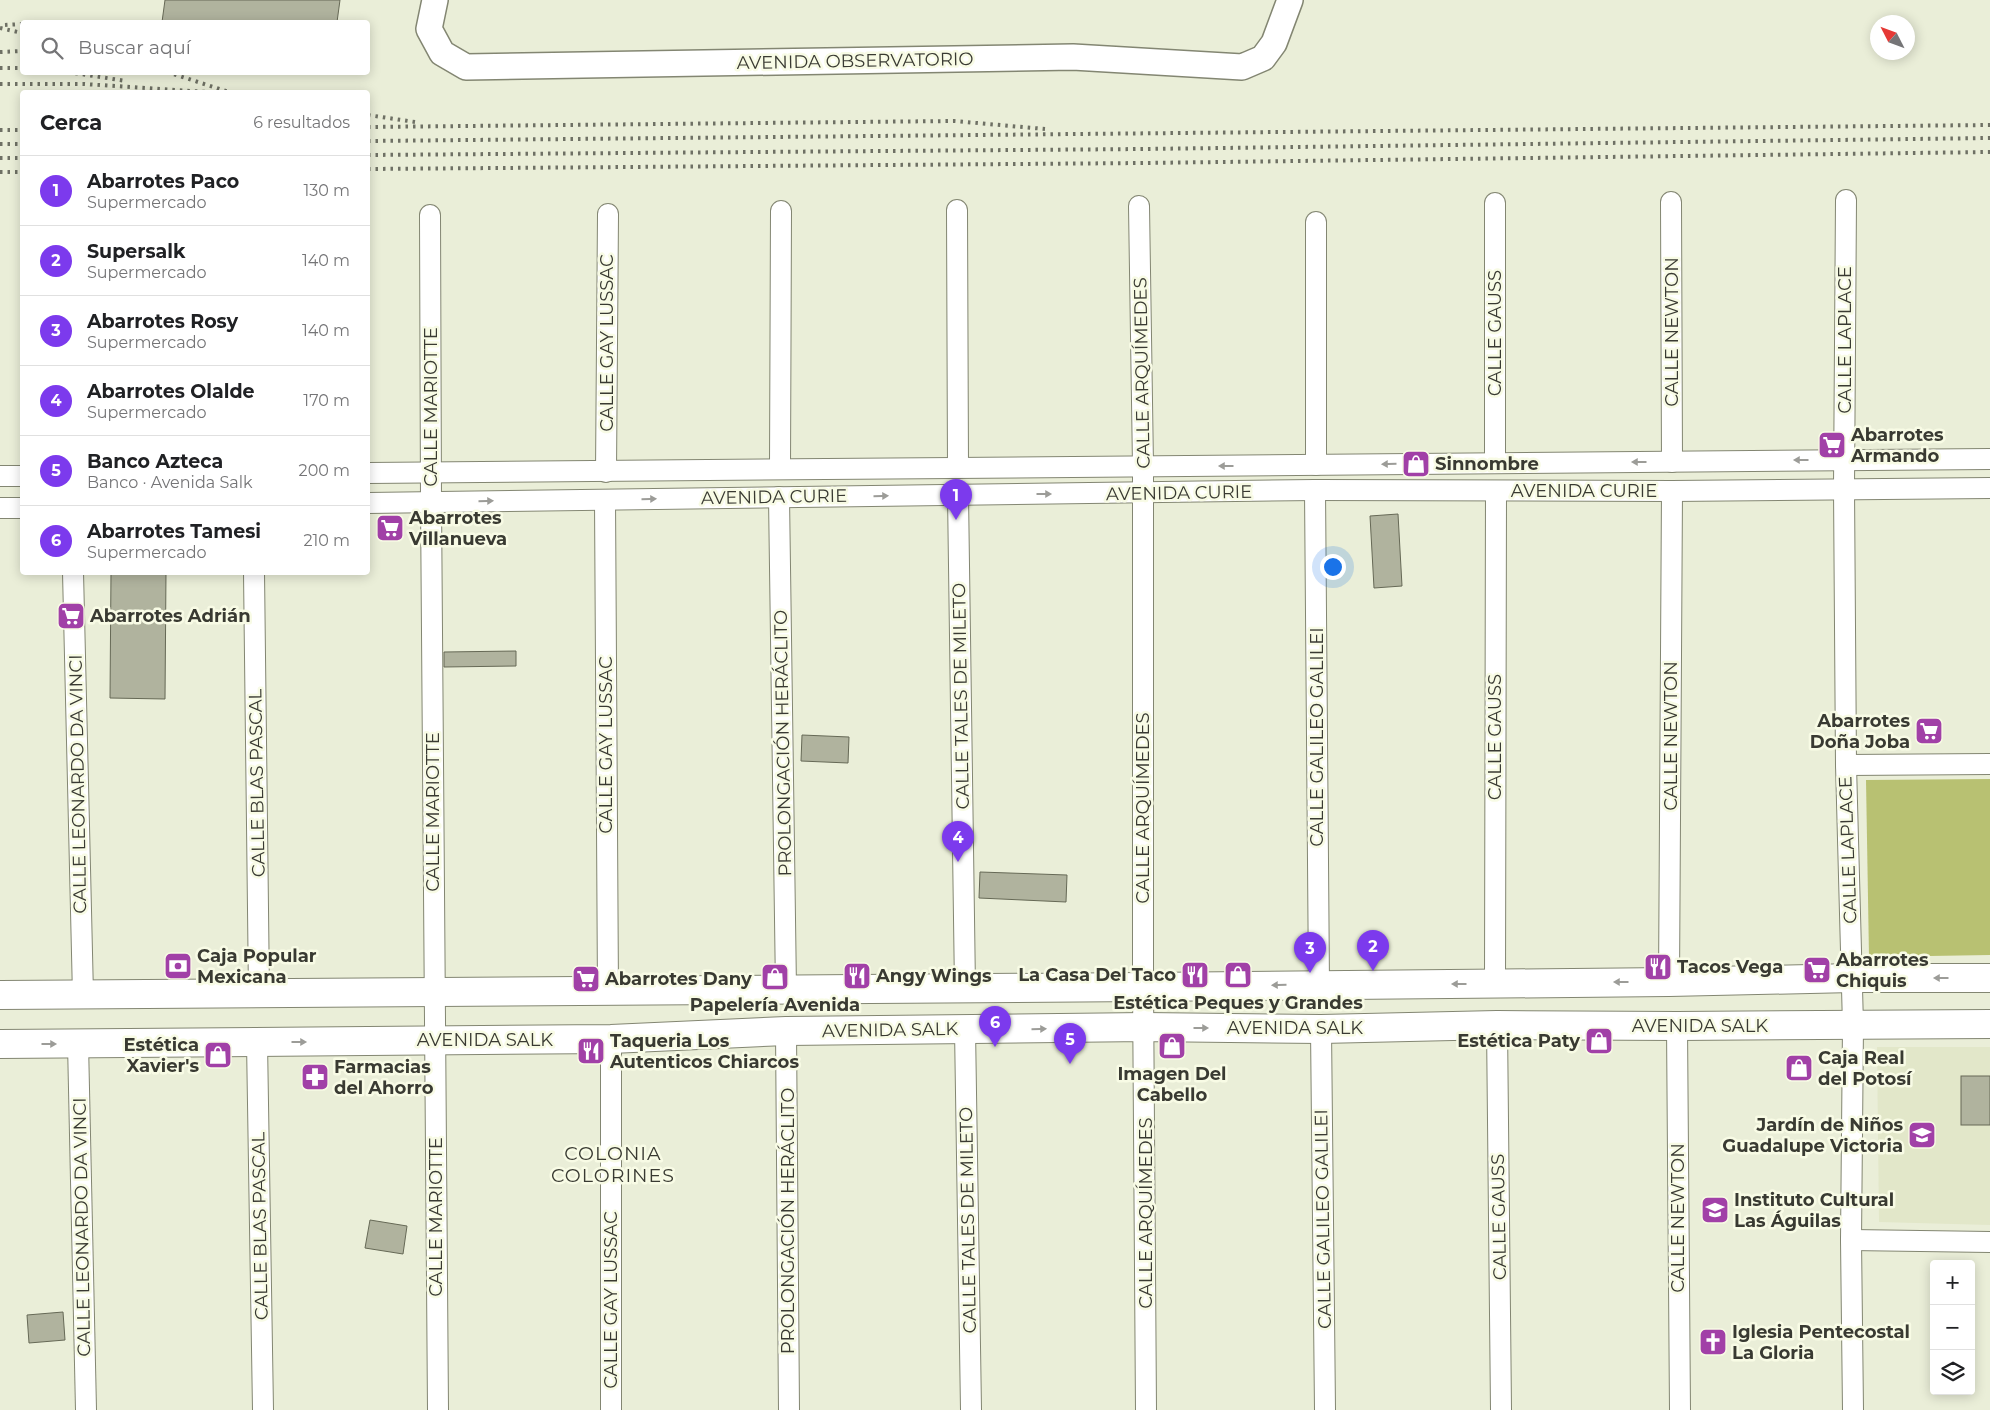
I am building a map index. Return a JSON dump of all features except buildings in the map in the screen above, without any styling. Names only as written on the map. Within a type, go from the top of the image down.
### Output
[{"type":"main road","points":[[0,995],[1496,984],[1853,978],[1990,978]]},
{"type":"main road","name":"AVENIDA SALK","points":[[0,1044],[611,1039],[786,1031],[1145,1027],[1321,1029],[1497,1025],[1990,1024]]},
{"type":"street","name":"AVENIDA OBSERVATORIO","points":[[435,0],[429,29],[442,53],[466,67],[1073,57],[1242,67],[1263,58],[1274,43],[1290,0]]},
{"type":"street","name":"CALLE LAPLACE","points":[[1846,200],[1844,488],[1846,765],[1854,1025],[1851,1240],[1853,1410]]},
{"type":"street","name":"CALLE NEWTON","points":[[1671,202],[1672,462]]},
{"type":"street","name":"CALLE GAUSS","points":[[1495,203],[1495,463]]},
{"type":"street","name":"CALLE ARQUÍMEDES","points":[[1139,206],[1143,466],[1143,987],[1145,1027],[1146,1410]]},
{"type":"street","points":[[957,210],[958,468]]},
{"type":"street","points":[[780,469],[781,211]]},
{"type":"street","name":"CALLE MARIOTTE","points":[[430,214],[438,1410]]},
{"type":"street","name":"CALLE GAY LUSSAC","points":[[606,472],[608,214]]},
{"type":"street","points":[[1316,222],[1316,465]]},
{"type":"street","name":"AVENIDA CURIE","points":[[370,473],[1990,459]]},
{"type":"street","points":[[0,476],[20,476]]},
{"type":"street","name":"AVENIDA CURIE","points":[[370,503],[958,494],[1143,494],[1315,490],[1672,491],[1990,488]]},
{"type":"street","name":"CALLE GALILEO GALILEI","points":[[1315,490],[1319,985]]},
{"type":"street","name":"CALLE GAUSS","points":[[1496,491],[1496,984]]},
{"type":"street","name":"CALLE NEWTON","points":[[1669,982],[1672,491]]},
{"type":"street","name":"CALLE TALES DE MILETO","points":[[958,494],[965,988]]},
{"type":"street","name":"PROLONGACIÓN HERÁCLITO","points":[[779,497],[786,989]]},
{"type":"street","name":"CALLE GAY LUSSAC","points":[[604,500],[608,991]]},
{"type":"street","points":[[0,508],[20,508]]},
{"type":"street","name":"CALLE LEONARDO DA VINCI","points":[[73,575],[83,995]]},
{"type":"street","name":"CALLE BLAS PASCAL","points":[[254,575],[259,993]]},
{"type":"street","points":[[1846,765],[1990,764]]},
{"type":"street","name":"CALLE GAUSS","points":[[1497,1025],[1501,1410]]},
{"type":"street","name":"CALLE NEWTON","points":[[1677,1026],[1680,1410]]},
{"type":"street","name":"CALLE TALES DE MILETO","points":[[965,1029],[971,1410]]},
{"type":"street","name":"CALLE GALILEO GALILEI","points":[[1321,1029],[1325,1410]]},
{"type":"street","name":"PROLONGACIÓN HERÁCLITO","points":[[786,1031],[789,1410]]},
{"type":"street","name":"CALLE GAY LUSSAC","points":[[611,1039],[611,1410]]},
{"type":"street","name":"CALLE BLAS PASCAL","points":[[257,1042],[263,1410]]},
{"type":"street","name":"CALLE LEONARDO DA VINCI","points":[[78,1044],[86,1410]]},
{"type":"street","points":[[1851,1240],[1990,1242]]},
{"type":"shaded area","name":"Jardín de Niños Guadalupe Victoria","points":[[1877,1047],[1990,1047],[1990,1225],[1879,1222]]},
{"type":"green space","points":[[1990,779],[1990,955],[1869,957],[1866,780]]},
{"type":"railway","points":[[5,25],[20,24]]},
{"type":"railway","points":[[0,28],[20,33]]},
{"type":"railway","points":[[0,52],[20,51]]},
{"type":"railway","points":[[0,68],[20,68]]},
{"type":"railway","points":[[87,75],[126,81]]},
{"type":"railway","points":[[176,75],[223,90]]},
{"type":"railway","points":[[0,84],[84,84],[176,90]]},
{"type":"railway","points":[[370,115],[415,122]]},
{"type":"railway","points":[[370,127],[954,121],[1045,129]]},
{"type":"railway","points":[[370,141],[1990,125]]},
{"type":"railway","points":[[0,130],[20,130]]},
{"type":"railway","points":[[370,155],[1144,149],[1990,138]]},
{"type":"railway","points":[[0,144],[20,144]]},
{"type":"railway","points":[[370,169],[1144,163],[1990,152]]},
{"type":"railway","points":[[0,158],[20,158]]},
{"type":"railway","points":[[0,172],[20,172]]},
{"type":"place","name":"Abarrotes Armando","points":[[1832,445]]},
{"type":"place","name":"Sinnombre","points":[[1416,464]]},
{"type":"place","name":"Abarrotes Paco","points":[[956,520]]},
{"type":"place","name":"Abarrotes Villanueva","points":[[390,528]]},
{"type":"place","name":"Abarrotes Adrián","points":[[71,616]]},
{"type":"place","name":"Abarrotes Doña Joba","points":[[1929,731]]},
{"type":"place","name":"Abarrotes Olalde","points":[[958,862]]},
{"type":"place","name":"Caja Popular Mexicana","points":[[178,966]]},
{"type":"place","name":"Tacos Vega","points":[[1658,967]]},
{"type":"place","name":"Abarrotes Chiquis","points":[[1817,970]]},
{"type":"place","name":"Supersalk","points":[[1373,971]]},
{"type":"place","name":"Abarrotes Rosy","points":[[1310,973]]},
{"type":"place","name":"La Casa Del Taco","points":[[1195,975]]},
{"type":"place","name":"Estética Peques y Grandes","points":[[1238,975]]},
{"type":"place","name":"Angy Wings","points":[[857,976]]},
{"type":"place","name":"Papelería Avenida","points":[[775,977]]},
{"type":"place","name":"Abarrotes Dany","points":[[586,979]]},
{"type":"place","name":"Estética Paty","points":[[1599,1041]]},
{"type":"place","name":"Imagen Del Cabello","points":[[1172,1046]]},
{"type":"place","name":"Abarrotes Tamesi","points":[[995,1047]]},
{"type":"place","name":"Taqueria Los Autenticos Chiarcos","points":[[591,1051]]},
{"type":"place","name":"Estética Xavier's","points":[[218,1055]]},
{"type":"place","name":"Banco Azteca","points":[[1070,1064]]},
{"type":"place","name":"Caja Real del Potosí","points":[[1799,1068]]},
{"type":"place","name":"Farmacias del Ahorro","points":[[315,1077]]},
{"type":"place","name":"Jardín de Niños Guadalupe Victoria","points":[[1922,1135]]},
{"type":"place","name":"Instituto Cultural Las Águilas","points":[[1715,1210]]},
{"type":"place","name":"Iglesia Pentecostal La Gloria","points":[[1713,1342]]},
{"type":"district","name":"COLONIA COLORINES","points":[[613,1164]]}]
